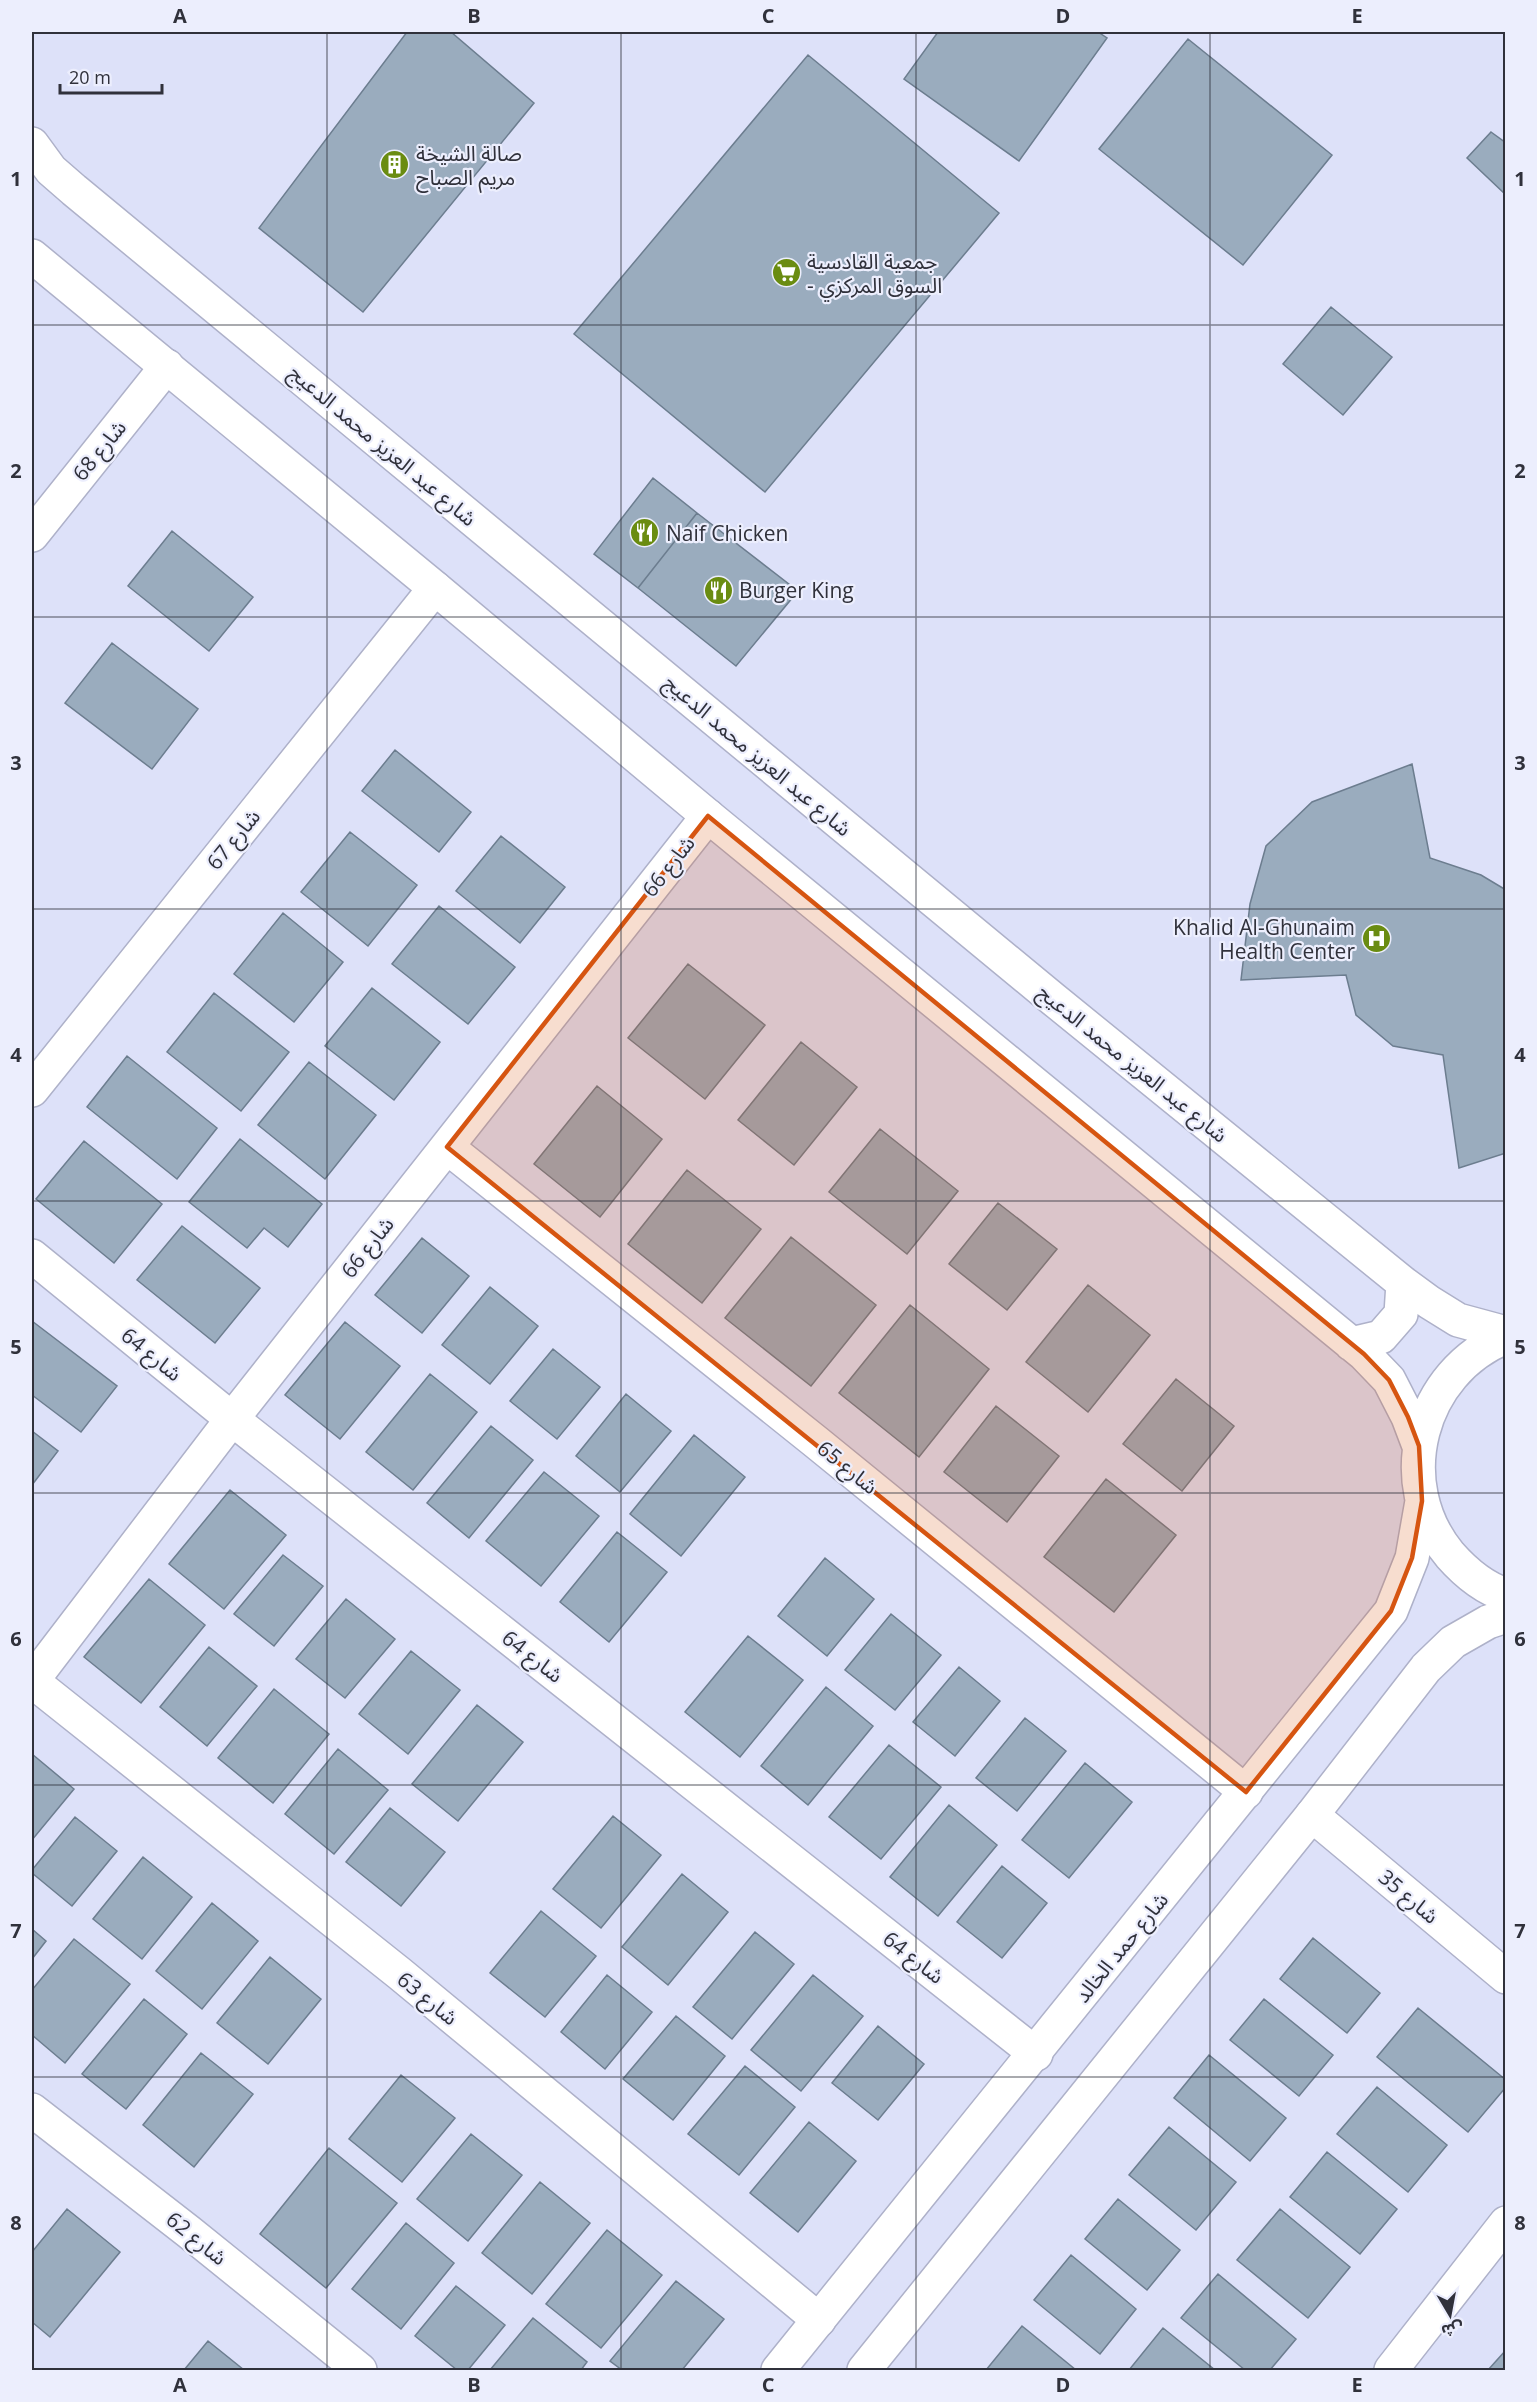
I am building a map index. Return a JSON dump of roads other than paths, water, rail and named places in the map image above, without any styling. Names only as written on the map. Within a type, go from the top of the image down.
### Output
[{"type":"street","name":"شارع عبد العزيز محمد الدعيج","points":[[32,144],[51,170],[136,242],[1053,999],[1403,1282],[1458,1320],[1506,1335]]},
{"type":"street","points":[[32,256],[708,816],[1364,1354],[1389,1380],[1408,1417],[1419,1446]]},
{"type":"street","name":"شارع 68","points":[[32,535],[166,366]]},
{"type":"street","name":"شارع 67","points":[[32,1090],[435,588]]},
{"type":"street","name":"شارع 66","points":[[32,1681],[232,1419],[708,816]]},
{"type":"street","name":"شارع 65","points":[[447,1147],[825,1449],[1245,1792]]},
{"type":"street","name":"شارع 64","points":[[32,1256],[232,1419],[1036,2054]]},
{"type":"street","points":[[1351,1344],[1381,1337],[1401,1314],[1403,1282]]},
{"type":"street","points":[[1506,1335],[1477,1352],[1449,1377],[1429,1410],[1419,1446],[1417,1464],[1422,1501],[1430,1524],[1442,1545],[1458,1565],[1477,1580],[1506,1595]]},
{"type":"street","name":"شارع حمد الخالد","points":[[778,2370],[1036,2054],[1391,1611],[1412,1558],[1422,1501]]},
{"type":"street","points":[[864,2370],[1312,1815],[1426,1668],[1453,1642],[1488,1622],[1506,1616]]},
{"type":"street","name":"شارع 63","points":[[32,1681],[399,1973],[819,2320]]},
{"type":"street","name":"شارع 35","points":[[1312,1815],[1506,1977]]},
{"type":"street","name":"شارع 62","points":[[32,2110],[189,2232],[360,2370]]},
{"type":"street","points":[[1391,2370],[1506,2223]]},
{"type":"place","name":"صالة الشيخة مريم الصباح","points":[[395,165]]},
{"type":"place","name":"جمعية القادسية - السوق المركزي","points":[[786,273]]},
{"type":"place","name":"Naif Chicken","points":[[645,533]]},
{"type":"place","name":"Burger King","points":[[718,590]]},
{"type":"place","name":"Khalid Al-Ghunaim Health Center","points":[[1376,939]]}]
